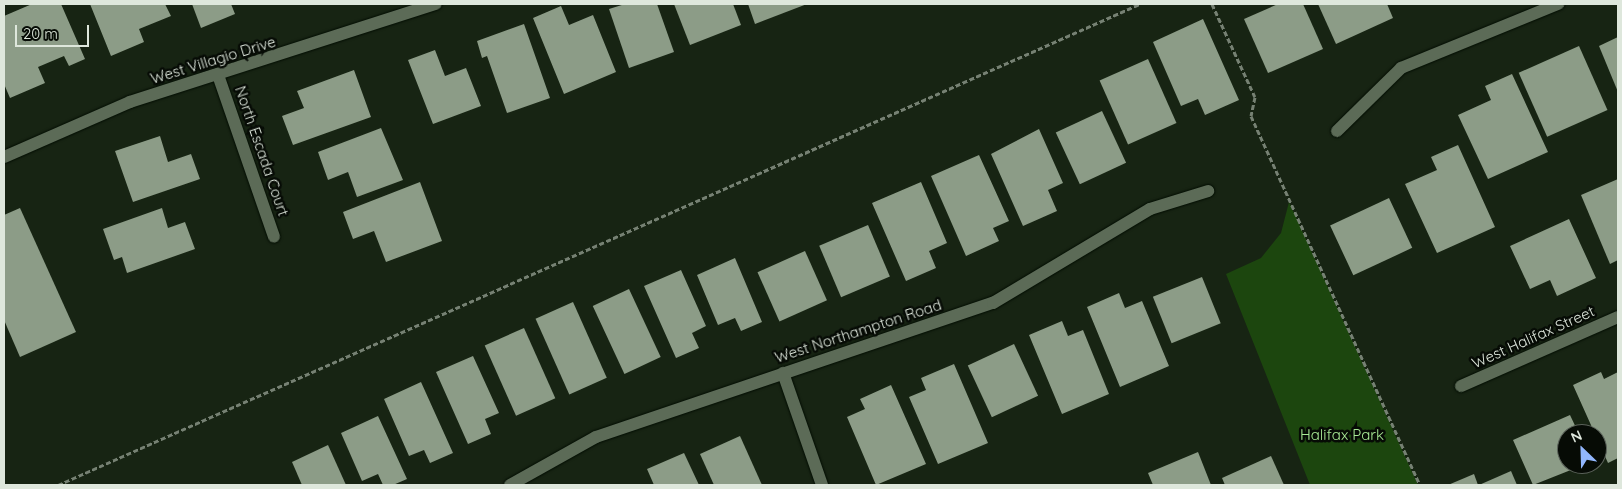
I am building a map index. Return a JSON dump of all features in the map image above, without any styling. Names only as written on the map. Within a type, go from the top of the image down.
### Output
[{"type":"street","name":"West Villagio Drive","points":[[4,157],[130,102],[436,4]]},
{"type":"street","points":[[1337,131],[1401,68],[1558,4]]},
{"type":"street","name":"North Escada Court","points":[[218,75],[274,238]]},
{"type":"street","name":"West Northampton Road","points":[[510,485],[596,437],[993,303],[1150,210],[1208,191]]},
{"type":"street","name":"West Halifax Street","points":[[1461,386],[1618,317]]},
{"type":"street","points":[[783,373],[822,485]]},
{"type":"path","points":[[58,485],[1140,4]]},
{"type":"path","points":[[1212,4],[1255,96],[1251,116],[1420,485]]},
{"type":"green space","name":"Halifax Park","points":[[1289,202],[1418,485],[1310,485],[1226,274],[1261,258],[1281,233]]},
{"type":"building","points":[[32,4],[61,4],[85,59],[69,66],[64,56],[38,67],[45,83],[10,98],[4,84],[4,16]]},
{"type":"building","points":[[90,4],[165,4],[171,16],[139,29],[144,42],[111,56]]},
{"type":"building","points":[[192,4],[231,4],[235,14],[201,28]]},
{"type":"building","points":[[625,4],[657,4],[674,52],[629,68],[609,9]]},
{"type":"building","points":[[674,4],[733,4],[741,25],[690,45]]},
{"type":"building","points":[[748,4],[807,4],[755,24]]},
{"type":"building","points":[[1278,4],[1303,4],[1323,49],[1268,73],[1244,19]]},
{"type":"building","points":[[1318,4],[1387,4],[1393,18],[1336,44]]},
{"type":"building","points":[[561,6],[569,25],[593,15],[616,72],[564,94],[533,18]]},
{"type":"building","points":[[1203,19],[1239,100],[1205,115],[1198,99],[1181,106],[1153,42]]},
{"type":"building","points":[[524,24],[550,98],[507,113],[487,56],[482,58],[477,41]]},
{"type":"building","points":[[1618,37],[1618,92],[1599,46]]},
{"type":"building","points":[[1579,46],[1607,110],[1547,137],[1519,73]]},
{"type":"building","points":[[435,50],[445,76],[466,68],[481,106],[433,124],[408,60]]},
{"type":"building","points":[[1148,59],[1176,123],[1128,145],[1100,81]]},
{"type":"building","points":[[354,70],[371,117],[293,145],[282,116],[304,108],[297,91]]},
{"type":"building","points":[[1512,74],[1548,152],[1488,179],[1458,115],[1491,100],[1485,86]]},
{"type":"building","points":[[1102,111],[1126,163],[1080,184],[1056,133]]},
{"type":"building","points":[[381,128],[403,180],[357,197],[348,172],[328,180],[318,152]]},
{"type":"building","points":[[1039,129],[1063,183],[1048,190],[1057,211],[1023,226],[991,154]]},
{"type":"building","points":[[160,136],[168,162],[191,154],[200,179],[133,202],[115,151]]},
{"type":"building","points":[[1458,145],[1495,227],[1437,253],[1405,184],[1437,170],[1431,157]]},
{"type":"building","points":[[979,155],[1009,221],[993,228],[999,241],[966,256],[931,176]]},
{"type":"building","points":[[1618,179],[1618,260],[1610,264],[1581,195]]},
{"type":"building","points":[[420,182],[442,241],[386,262],[374,231],[353,239],[343,212]]},
{"type":"building","points":[[921,182],[947,243],[929,251],[936,268],[906,281],[872,203]]},
{"type":"building","points":[[1389,198],[1412,248],[1353,275],[1330,225]]},
{"type":"building","points":[[20,208],[76,332],[20,357],[4,320],[4,215]]},
{"type":"building","points":[[162,208],[168,228],[185,222],[195,249],[127,273],[122,257],[114,260],[103,229]]},
{"type":"building","points":[[1569,219],[1596,278],[1557,296],[1550,280],[1530,289],[1510,246]]},
{"type":"building","points":[[868,225],[890,277],[841,297],[819,246]]},
{"type":"building","points":[[805,251],[827,300],[779,321],[757,272]]},
{"type":"building","points":[[735,258],[762,322],[741,331],[735,318],[718,325],[697,275]]},
{"type":"building","points":[[681,270],[706,326],[692,333],[699,348],[676,358],[644,286]]},
{"type":"building","points":[[1202,277],[1221,323],[1172,343],[1153,297]]},
{"type":"building","points":[[629,289],[661,357],[624,374],[593,306]]},
{"type":"building","points":[[1119,293],[1125,308],[1142,301],[1169,366],[1120,387],[1087,307]]},
{"type":"building","points":[[573,302],[607,378],[569,395],[536,319]]},
{"type":"building","points":[[1062,321],[1068,336],[1083,330],[1109,394],[1062,414],[1029,335]]},
{"type":"building","points":[[524,328],[555,398],[516,416],[485,345]]},
{"type":"building","points":[[1014,344],[1038,396],[992,417],[968,366]]},
{"type":"building","points":[[473,356],[499,413],[485,419],[491,434],[468,444],[436,372]]},
{"type":"building","points":[[954,364],[988,443],[938,464],[909,397],[926,390],[921,378]]},
{"type":"building","points":[[1601,372],[1604,379],[1618,372],[1618,458],[1608,463],[1607,424],[1590,424],[1573,385]]},
{"type":"building","points":[[421,382],[453,453],[430,463],[424,450],[409,456],[384,399]]},
{"type":"building","points":[[891,385],[926,464],[876,485],[847,417],[865,409],[860,399]]},
{"type":"building","points":[[1570,415],[1574,424],[1557,424],[1557,474],[1561,474],[1533,485],[1513,440]]},
{"type":"building","points":[[378,416],[407,479],[393,485],[383,485],[378,474],[362,481],[341,433]]},
{"type":"building","points":[[740,436],[762,485],[714,485],[700,454]]},
{"type":"building","points":[[328,445],[346,485],[302,485],[292,462]]},
{"type":"building","points":[[1198,452],[1211,485],[1153,485],[1148,473]]},
{"type":"building","points":[[684,453],[699,485],[654,485],[647,469]]},
{"type":"building","points":[[1271,456],[1284,485],[1225,485],[1222,478]]},
{"type":"building","points":[[1511,471],[1517,485],[1479,485]]},
{"type":"building","points":[[1474,474],[1478,485],[1448,485]]}]
